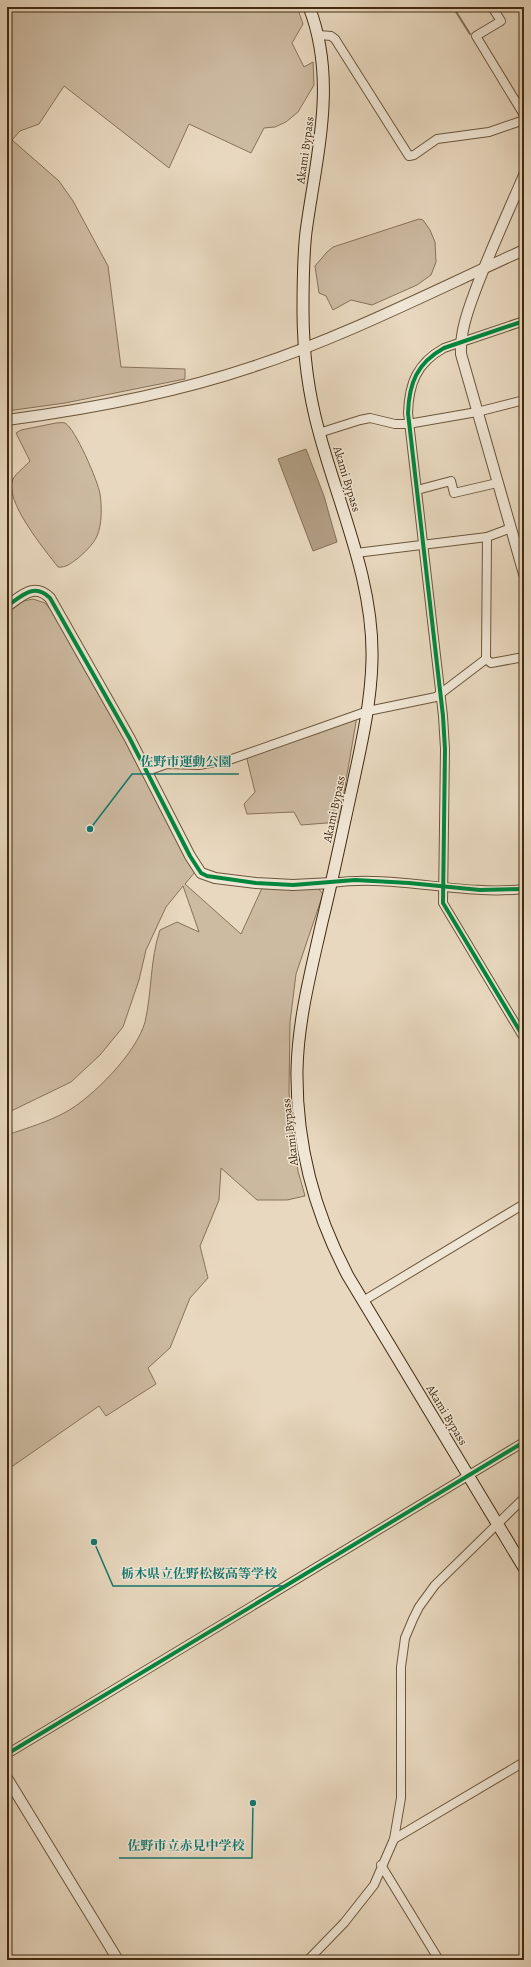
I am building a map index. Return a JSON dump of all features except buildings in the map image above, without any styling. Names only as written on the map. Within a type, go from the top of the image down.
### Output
[{"type":"main road","name":"Akami Bypass","points":[[309,7],[319,35],[322,57],[324,102],[323,125],[306,236],[303,274],[303,349],[310,397],[319,433],[356,553],[365,588],[371,631],[372,661],[368,711],[332,883],[307,989],[302,1019],[297,1067],[299,1115],[307,1170],[321,1216],[338,1258],[524,1568]]},
{"type":"street","points":[[492,7],[501,21],[476,36],[524,115]]},
{"type":"street","points":[[319,35],[331,36],[335,39],[409,156],[414,155],[437,139],[489,132],[524,120]]},
{"type":"street","points":[[524,177],[483,268],[460,342],[461,354],[524,574]]},
{"type":"street","points":[[7,420],[147,397],[221,377],[303,349],[524,250]]},
{"type":"street","points":[[524,321],[460,342],[434,354],[426,361],[417,374],[410,388],[408,399],[408,424],[424,545],[445,749],[443,903],[524,1038]]},
{"type":"street","points":[[319,433],[370,418],[395,424],[408,424],[477,412],[524,400]]},
{"type":"street","points":[[417,490],[451,482],[454,493],[497,483]]},
{"type":"street","points":[[356,553],[487,538],[510,528]]},
{"type":"street","points":[[486,659],[487,538]]},
{"type":"street","points":[[7,606],[26,593],[37,590],[44,592],[50,598],[147,771],[190,856],[201,873],[215,878],[256,883],[293,885],[355,880],[409,883],[480,890],[524,889]]},
{"type":"street","points":[[486,659],[491,663],[524,657]]},
{"type":"street","points":[[147,771],[166,764],[199,765],[232,759],[368,711],[430,699],[486,659]]},
{"type":"street","points":[[363,1301],[524,1204]]},
{"type":"street","points":[[7,1754],[524,1442]]},
{"type":"street","points":[[308,1960],[344,1922],[374,1885],[381,1865],[394,1839],[401,1798],[401,1666],[405,1638],[419,1607],[426,1597],[497,1523],[524,1498]]},
{"type":"street","points":[[394,1839],[524,1762]]},
{"type":"street","points":[[7,1778],[118,1960]]},
{"type":"street","points":[[381,1865],[439,1960]]},
{"type":"shaded area","points":[[7,7],[297,7],[303,24],[292,43],[304,67],[313,62],[314,85],[298,112],[286,122],[275,127],[264,128],[251,153],[189,124],[169,168],[64,86],[39,124],[20,131],[12,140],[59,181],[73,201],[108,266],[121,367],[185,369],[185,379],[65,403],[7,411]]},
{"type":"shaded area","points":[[419,219],[423,220],[430,230],[435,242],[436,262],[431,275],[417,285],[372,305],[351,300],[333,310],[326,296],[319,293],[315,266],[327,252],[333,247]]},
{"type":"shaded area","points":[[56,423],[65,423],[80,444],[95,478],[100,494],[101,504],[99,532],[95,539],[88,549],[77,559],[64,567],[58,567],[35,537],[19,512],[12,488],[14,477],[30,461],[16,433],[21,430]]},
{"type":"shaded area","points":[[306,449],[324,496],[337,542],[313,551],[278,459]]},
{"type":"shaded area","points":[[33,599],[45,603],[52,611],[125,739],[195,872],[185,884],[241,934],[262,888],[318,888],[323,894],[296,974],[290,1022],[289,1093],[292,1128],[298,1171],[305,1196],[287,1200],[257,1200],[221,1168],[219,1200],[200,1246],[208,1278],[190,1298],[170,1348],[148,1368],[156,1384],[106,1416],[99,1406],[7,1470],[7,1135],[45,1122],[66,1112],[89,1096],[113,1073],[133,1047],[145,1022],[154,952],[160,930],[177,922],[199,932],[183,886],[166,907],[146,950],[139,980],[123,1027],[100,1055],[71,1082],[7,1113],[7,612],[24,601]]},
{"type":"shaded area","points":[[357,716],[339,822],[301,825],[294,812],[247,814],[244,804],[255,792],[246,755]]},
{"type":"waterway","points":[[453,7],[470,34]]},
{"type":"cycle path","points":[[524,321],[444,348],[427,360],[416,375],[413,383],[410,392],[408,413],[443,716],[445,749],[443,903],[524,1038]]},
{"type":"cycle path","points":[[7,606],[28,592],[33,591],[44,593],[50,598],[130,739],[190,856],[201,873],[207,876],[256,883],[293,885],[355,880],[409,883],[480,890],[524,889]]},
{"type":"cycle path","points":[[7,1754],[524,1442]]},
{"type":"place","name":"佐野市運動公園","points":[[90,829]]},
{"type":"place","name":"栃木県立佐野松桜高等学校","points":[[94,1542]]},
{"type":"place","name":"佐野市立赤見中学校","points":[[253,1803]]}]
